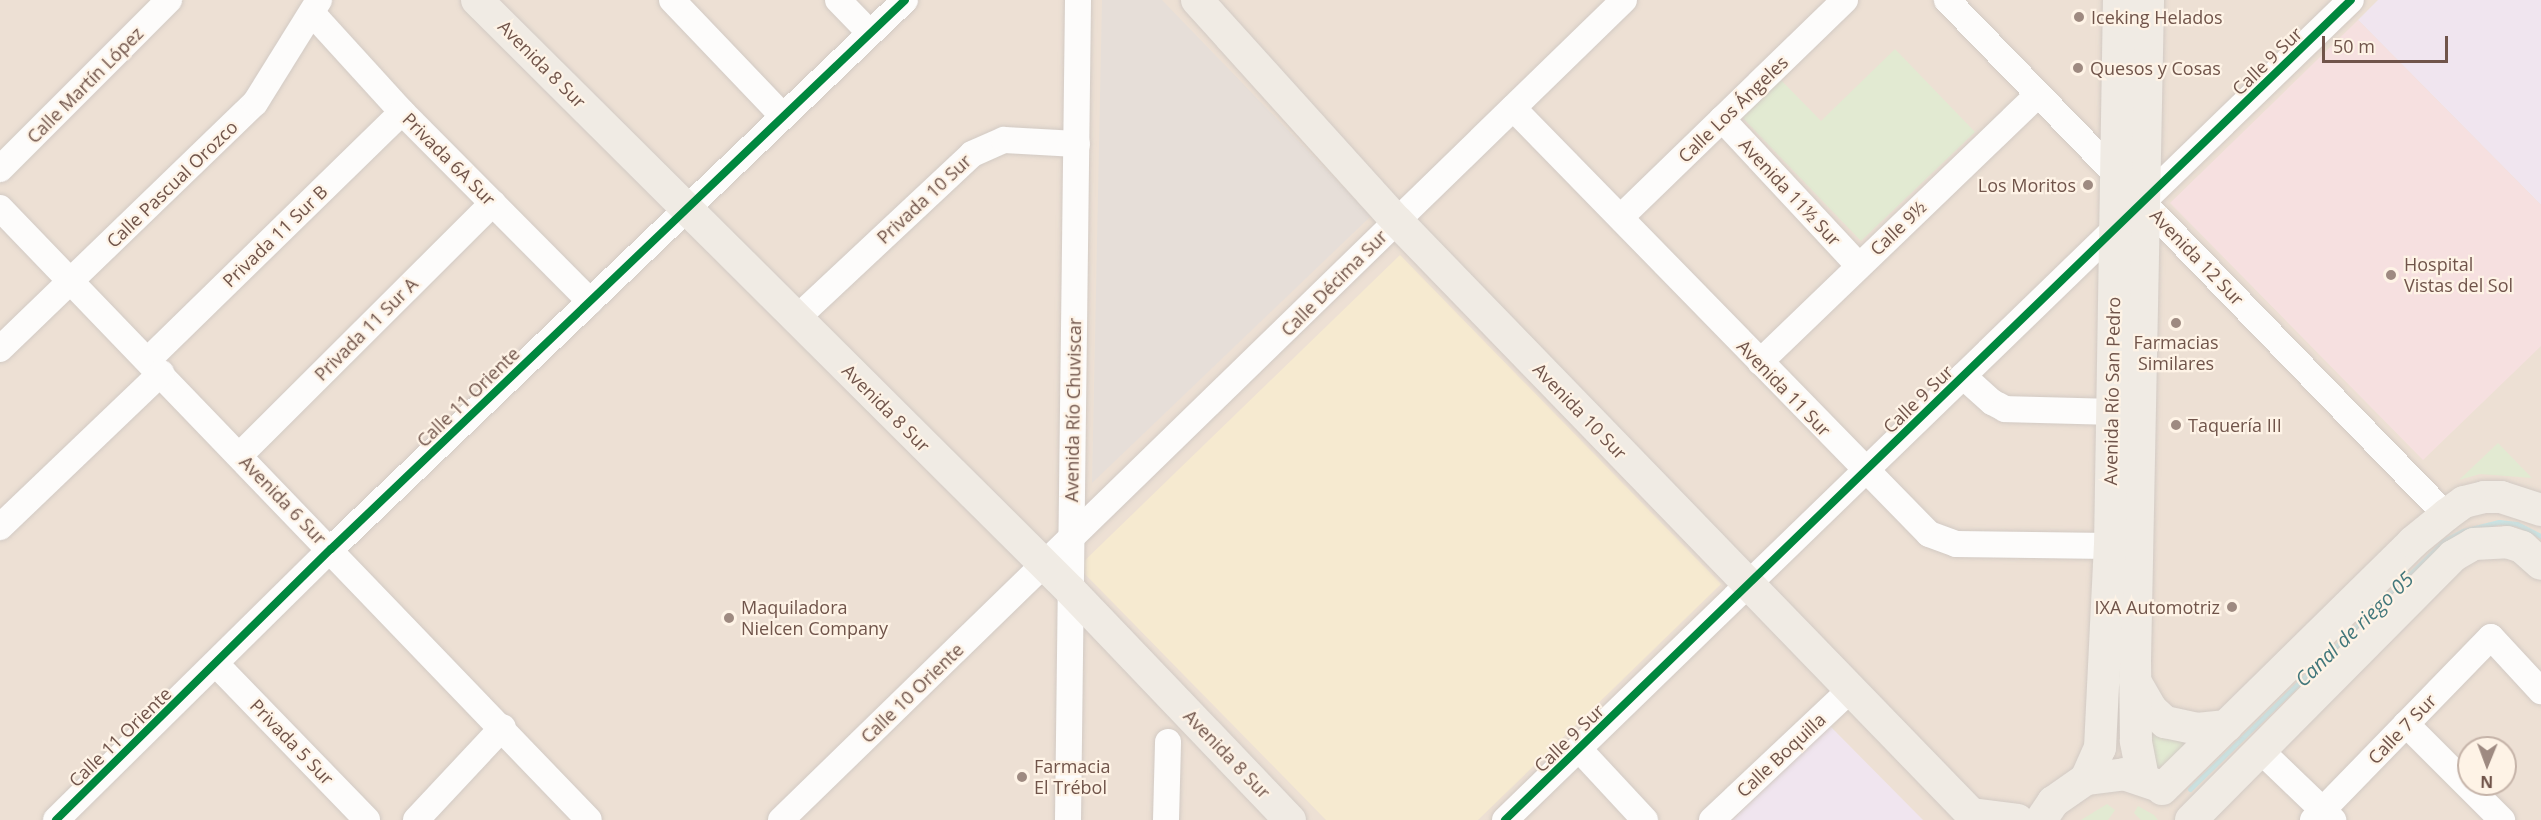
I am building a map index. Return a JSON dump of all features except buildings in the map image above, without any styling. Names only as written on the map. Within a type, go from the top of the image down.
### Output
[{"type":"main road","name":"Avenida 8 Sur","points":[[477,0],[688,208],[1043,566],[1071,591],[1290,820]]},
{"type":"main road","name":"Avenida 10 Sur","points":[[1197,0],[1397,221],[1974,817]]},
{"type":"main road","name":"Avenida Río San Pedro","points":[[2086,778],[2100,748],[2110,546],[2119,0]]},
{"type":"main road","name":"Avenida Río San Pedro","points":[[2148,0],[2135,681],[2136,741],[2152,783],[2190,820]]},
{"type":"main road","points":[[2152,783],[2227,726],[2413,542],[2464,502],[2484,497],[2501,497],[2541,510]]},
{"type":"main road","points":[[2190,820],[2453,556],[2474,544],[2508,542],[2522,547],[2541,564]]},
{"type":"main road","points":[[2135,681],[2152,710],[2165,722],[2197,729],[2227,726]]},
{"type":"main road","name":"Avenida Río San Pedro","points":[[2030,820],[2068,788],[2086,778],[2124,774],[2152,783]]},
{"type":"main road","points":[[1974,817],[2030,820]]},
{"type":"street","name":"Calle Martín López","points":[[0,169],[169,0]]},
{"type":"street","points":[[672,0],[783,116]]},
{"type":"street","points":[[838,0],[870,33]]},
{"type":"street","name":"Calle 11 Oriente","points":[[56,820],[331,549],[905,0]]},
{"type":"street","name":"Avenida Río Chuviscar","points":[[1068,820],[1078,0]]},
{"type":"street","name":"Calle Décima Sur","points":[[1043,566],[1072,542],[1624,0]]},
{"type":"street","name":"Calle Los Ángeles","points":[[1621,217],[1845,0]]},
{"type":"street","name":"Avenida 12 Sur","points":[[1947,0],[2446,515]]},
{"type":"street","name":"Calle 9 Sur","points":[[1505,820],[2351,0]]},
{"type":"street","name":"Privada 6A Sur","points":[[316,7],[402,112],[590,301]]},
{"type":"street","name":"Calle Pascual Orozco","points":[[0,350],[255,103],[316,7]]},
{"type":"street","name":"Calle 9½","points":[[1760,362],[1858,265],[2037,95]]},
{"type":"street","name":"Avenida 11 Sur","points":[[1513,108],[1621,217],[1864,472],[1929,534],[1946,542],[2110,546]]},
{"type":"street","name":"Privada 11 Sur B","points":[[0,527],[402,112]]},
{"type":"street","name":"Avenida 11½ Sur","points":[[1722,119],[1858,265]]},
{"type":"street","name":"Privada 10 Sur","points":[[797,318],[972,154],[1004,140],[1077,144]]},
{"type":"street","name":"Privada 11 Sur A","points":[[240,455],[492,203]]},
{"type":"street","name":"Avenida 6 Sur","points":[[0,208],[503,727],[589,820]]},
{"type":"street","points":[[1964,376],[1992,402],[2005,409],[2112,412]]},
{"type":"street","name":"Calle 10 Oriente","points":[[782,820],[1043,566]]},
{"type":"street","name":"Calle 7 Sur","points":[[2323,817],[2406,724],[2490,637],[2541,691]]},
{"type":"street","name":"Privada 5 Sur","points":[[216,664],[368,820]]},
{"type":"street","name":"Calle Boquilla","points":[[1712,820],[1850,690]]},
{"type":"street","points":[[2406,724],[2502,820]]},
{"type":"street","points":[[417,820],[503,727]]},
{"type":"street","points":[[1166,820],[1168,742]]},
{"type":"street","points":[[1579,749],[1645,820]]},
{"type":"street","points":[[2259,749],[2323,817]]},
{"type":"shaded area","points":[[0,0],[2541,0],[2541,820],[0,820]]},
{"type":"shaded area","points":[[1102,0],[1162,0],[1371,216],[1092,483]]},
{"type":"shaded area","points":[[2378,0],[2541,0],[2541,205],[2358,20]]},
{"type":"shaded area","name":"Hospital Vistas del Sol","points":[[2358,20],[2541,205],[2541,346],[2423,460],[2170,203]]},
{"type":"shaded area","points":[[1829,725],[1923,820],[1732,820]]},
{"type":"green space","points":[[1895,49],[1975,132],[1861,241],[1738,113],[1777,76],[1821,121]]},
{"type":"green space","points":[[2498,443],[2532,478],[2480,474],[2459,480]]},
{"type":"green space","points":[[2147,718],[2194,737],[2178,758],[2155,769]]},
{"type":"green space","points":[[2107,804],[2115,810],[2108,820],[2081,820]]},
{"type":"green space","points":[[2138,806],[2154,815],[2158,820],[2141,820],[2134,813]]},
{"type":"sand","points":[[1400,255],[1721,584],[1478,820],[1326,820],[1078,567]]},
{"type":"waterway","name":"Canal de riego 05","points":[[2190,789],[2444,541],[2463,531],[2499,522],[2517,524],[2541,536]]},
{"type":"cycle path","points":[[56,820],[331,549],[905,0]]},
{"type":"cycle path","points":[[1505,820],[2351,0]]},
{"type":"place","name":"Iceking Helados","points":[[2079,17]]},
{"type":"place","name":"Quesos y Cosas","points":[[2078,68]]},
{"type":"place","name":"Los Moritos","points":[[2088,185]]},
{"type":"place","name":"Hospital Vistas del Sol","points":[[2391,275]]},
{"type":"place","name":"Farmacias Similares","points":[[2176,323]]},
{"type":"place","name":"Taquería III","points":[[2176,425]]},
{"type":"place","name":"IXA Automotriz","points":[[2232,607]]},
{"type":"place","name":"Maquiladora Nielcen Company","points":[[729,618]]},
{"type":"place","name":"Farmacia El Trébol","points":[[1022,777]]}]
